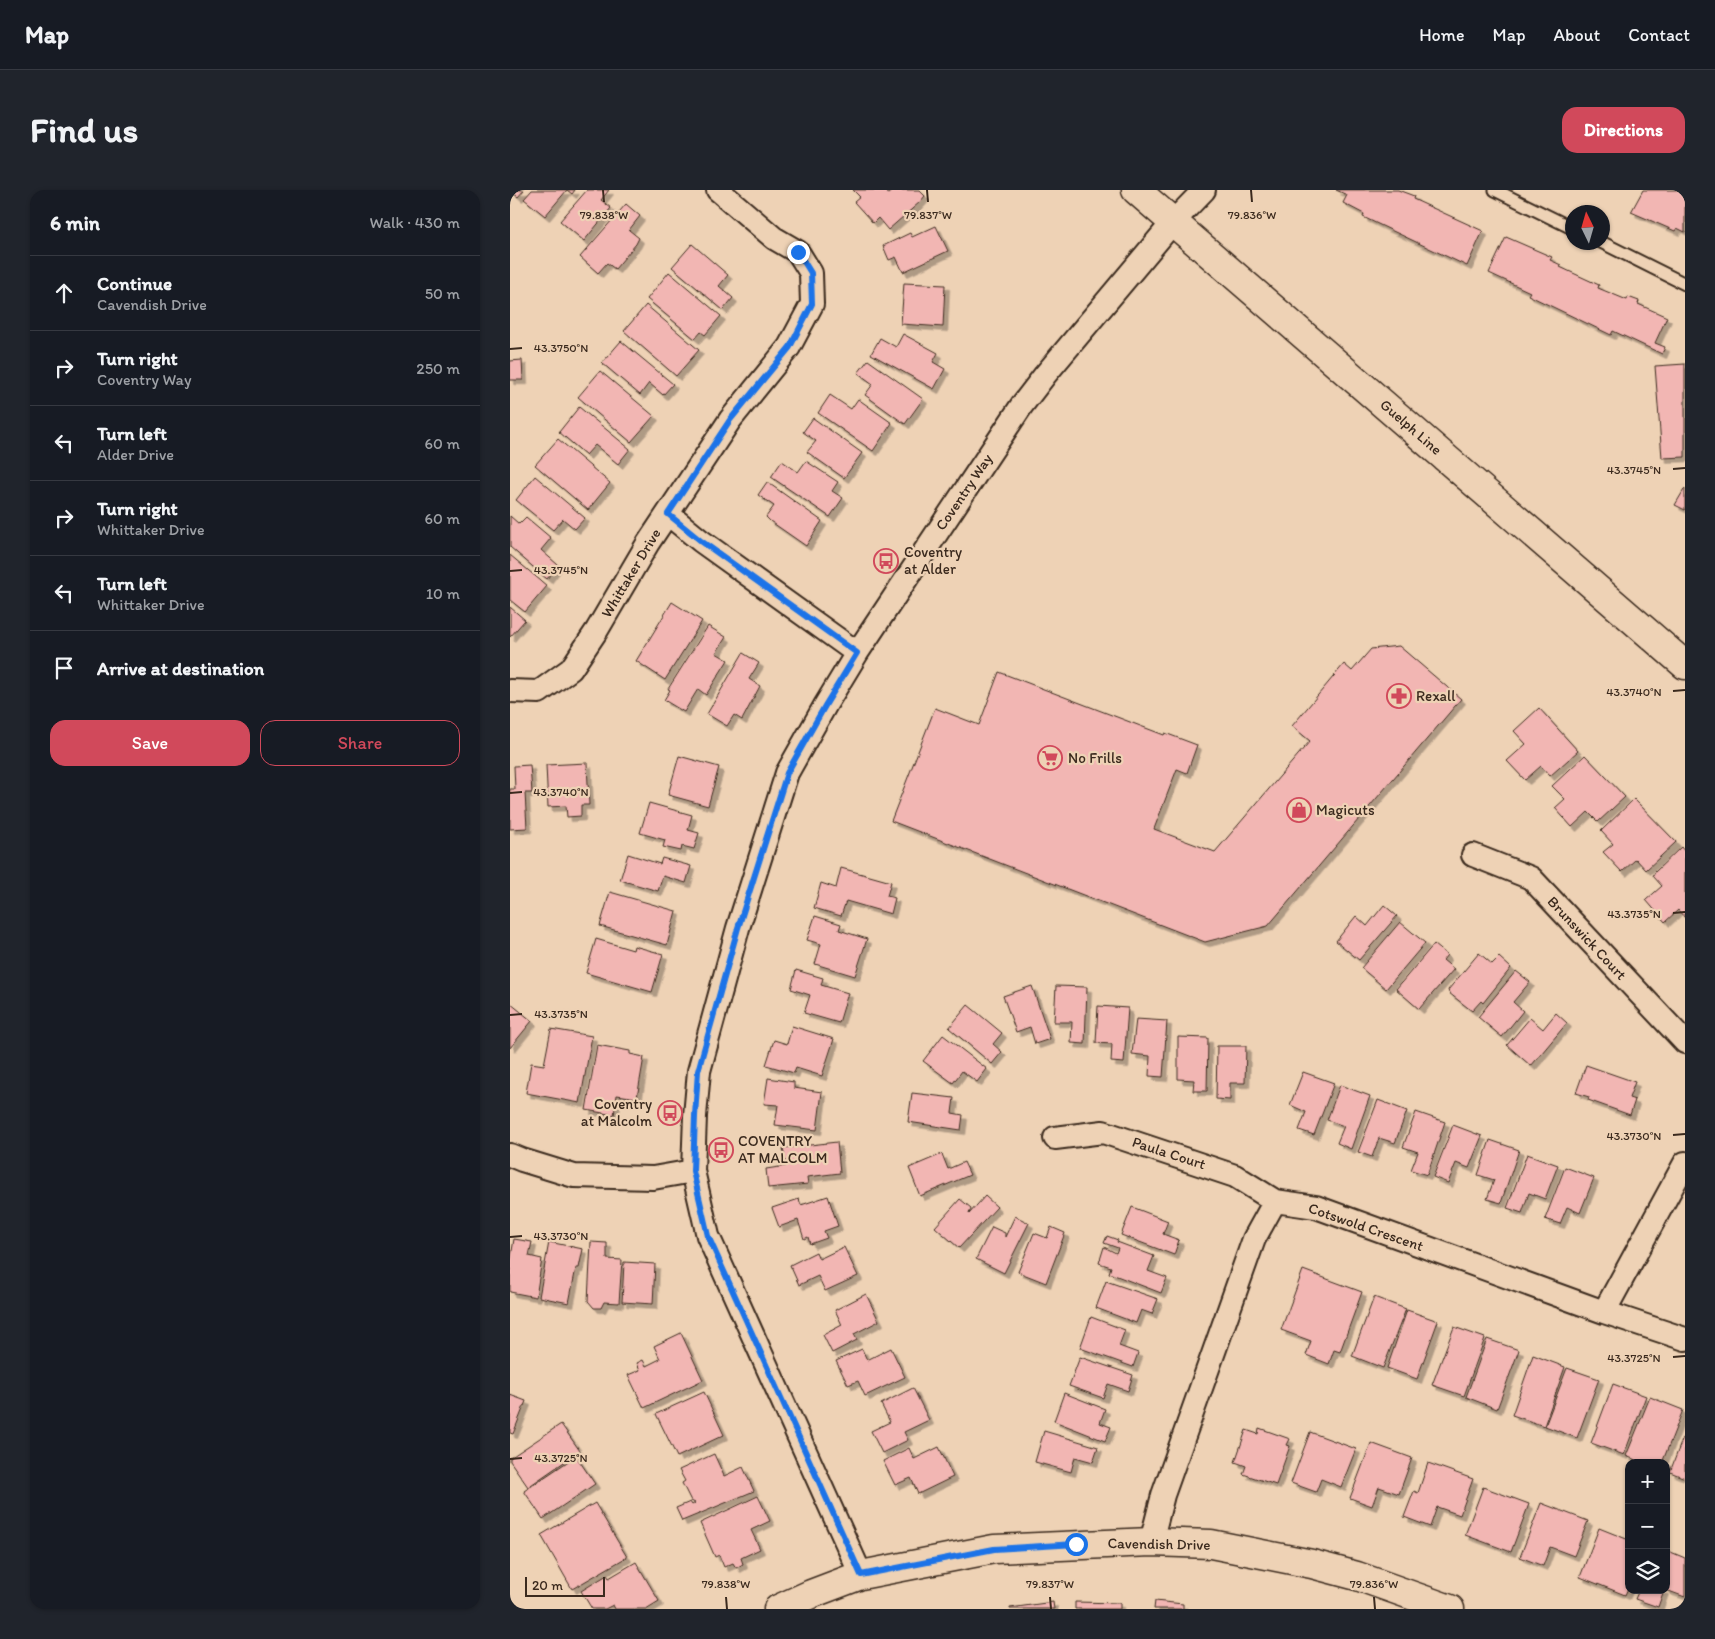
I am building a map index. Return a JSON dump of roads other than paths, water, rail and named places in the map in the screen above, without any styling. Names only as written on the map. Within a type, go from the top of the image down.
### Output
[{"type":"main road","name":"Guelph Line","points":[[1136,190],[1685,665]]},
{"type":"main road","name":"Cavendish Drive","points":[[778,1609],[861,1575],[994,1549],[1152,1542],[1211,1544],[1312,1564],[1357,1576],[1450,1609]]},
{"type":"street","name":"Whittaker Drive","points":[[510,690],[539,692],[571,669],[597,630],[648,543],[730,420],[790,347],[812,304],[811,273],[798,252],[774,238],[718,190]]},
{"type":"street","name":"Coventry Way","points":[[861,1575],[708,1236],[693,1171],[698,1071],[738,928],[787,773],[826,704],[857,653],[1022,405],[1044,375],[1174,221],[1204,190]]},
{"type":"street","points":[[668,514],[701,541],[857,653]]},
{"type":"street","name":"Brunswick Court","points":[[1473,855],[1531,878],[1685,1042]]},
{"type":"street","name":"Paula Court","points":[[1055,1138],[1103,1132],[1235,1176],[1275,1201]]},
{"type":"street","points":[[510,1155],[574,1176],[653,1178],[693,1171]]},
{"type":"street","points":[[1604,1312],[1685,1163]]},
{"type":"street","points":[[1152,1542],[1163,1495],[1254,1239],[1275,1201]]},
{"type":"street","name":"Cotswold Crescent","points":[[1275,1201],[1316,1207],[1604,1312],[1685,1339]]},
{"type":"lane","points":[[1495,190],[1565,225]]},
{"type":"lane","points":[[1610,246],[1685,284]]},
{"type":"place","name":"Coventry at Alder","points":[[886,561]]},
{"type":"place","name":"Rexall","points":[[1399,696]]},
{"type":"place","name":"No Frills","points":[[1050,758]]},
{"type":"place","name":"Magicuts","points":[[1299,810]]},
{"type":"place","name":"Coventry at Malcolm","points":[[670,1113]]},
{"type":"place","name":"COVENTRY AT MALCOLM","points":[[721,1150]]}]
